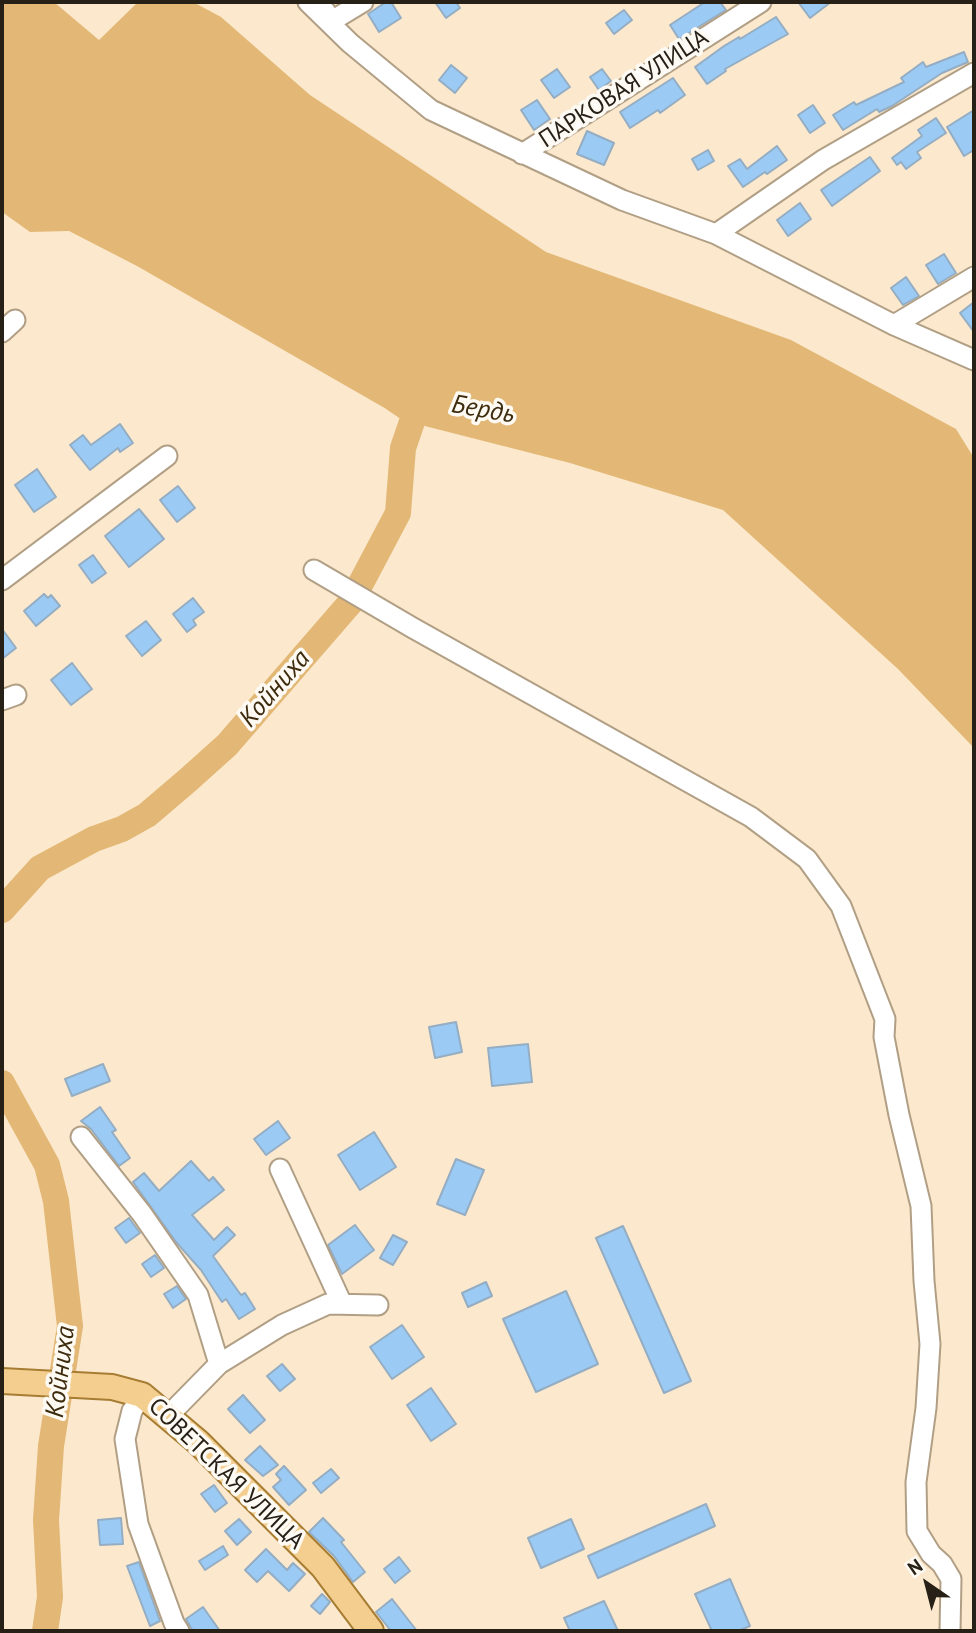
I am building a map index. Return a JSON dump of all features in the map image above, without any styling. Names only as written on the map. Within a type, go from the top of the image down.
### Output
[{"type":"main road","name":"СОВЕТСКАЯ УЛИЦА","points":[[2,1381],[112,1387],[142,1395],[198,1442],[323,1567],[371,1631]]},
{"type":"street","points":[[308,2],[350,43],[431,110],[622,200],[716,234],[894,325],[974,360]]},
{"type":"street","points":[[321,2],[330,22]]},
{"type":"street","points":[[330,22],[363,2]]},
{"type":"street","name":"ПАРКОВАЯ УЛИЦА","points":[[523,154],[761,2]]},
{"type":"street","points":[[716,234],[823,160],[974,73]]},
{"type":"street","points":[[894,325],[974,277]]},
{"type":"street","points":[[2,580],[167,456]]},
{"type":"street","points":[[314,570],[751,817],[807,859],[841,906],[885,1019],[884,1037],[920,1206],[930,1344],[926,1408],[916,1482],[917,1531],[951,1579],[950,1631]]},
{"type":"street","points":[[81,1137],[142,1214],[198,1295],[219,1364]]},
{"type":"street","points":[[280,1169],[342,1304]]},
{"type":"street","points":[[169,1415],[219,1364],[282,1325],[328,1304],[378,1305]]},
{"type":"street","points":[[142,1395],[132,1411],[125,1439],[136,1512],[138,1524],[179,1631]]},
{"type":"water","name":"Бердь","points":[[2,2],[54,2],[99,40],[138,2],[193,2],[221,17],[310,95],[546,252],[791,340],[956,429],[974,458],[974,748],[898,669],[723,510],[570,463],[409,422],[137,266],[69,231],[30,232],[2,212]]},
{"type":"building","points":[[386,2],[391,2],[401,18],[379,32],[368,14]]},
{"type":"building","points":[[435,2],[456,2],[460,8],[446,18]]},
{"type":"building","points":[[705,2],[720,2],[726,10],[679,39],[670,25]]},
{"type":"building","points":[[798,2],[831,2],[810,18]]},
{"type":"building","points":[[624,10],[632,20],[614,34],[606,23]]},
{"type":"building","points":[[776,17],[788,34],[725,69],[726,71],[707,84],[695,67],[724,46]]},
{"type":"building","points":[[964,52],[968,62],[942,73],[892,106],[879,112],[877,109],[843,130],[833,115],[854,102],[856,105],[904,82],[901,78],[923,62],[926,67]]},
{"type":"building","points":[[451,65],[467,78],[455,93],[439,80]]},
{"type":"building","points":[[557,69],[570,87],[554,98],[541,80]]},
{"type":"building","points":[[602,69],[611,81],[599,90],[590,77]]},
{"type":"building","points":[[673,78],[685,95],[660,113],[658,110],[630,128],[620,112]]},
{"type":"building","points":[[537,100],[550,119],[534,130],[521,110]]},
{"type":"building","points":[[813,105],[825,123],[810,133],[798,115]]},
{"type":"building","points":[[974,110],[974,150],[964,156],[947,127]]},
{"type":"building","points":[[936,118],[946,133],[917,152],[921,158],[906,169],[901,162],[897,165],[892,158],[922,136],[918,130]]},
{"type":"building","points":[[587,131],[614,143],[604,165],[577,154]]},
{"type":"building","points":[[777,146],[787,160],[743,187],[728,166],[740,159],[747,169]]},
{"type":"building","points":[[708,150],[714,161],[698,170],[692,159]]},
{"type":"building","points":[[870,157],[880,171],[832,206],[821,190]]},
{"type":"building","points":[[800,203],[811,219],[788,236],[777,220]]},
{"type":"building","points":[[944,254],[956,273],[938,284],[926,265]]},
{"type":"building","points":[[906,277],[919,296],[903,305],[891,288]]},
{"type":"building","points":[[974,302],[974,332],[960,313]]},
{"type":"building","points":[[120,424],[133,443],[120,452],[118,448],[90,470],[70,445],[83,435],[91,445]]},
{"type":"building","points":[[37,469],[56,497],[34,512],[15,485]]},
{"type":"building","points":[[178,486],[195,508],[177,522],[160,500]]},
{"type":"building","points":[[139,509],[164,539],[129,567],[105,536]]},
{"type":"building","points":[[93,555],[106,573],[92,583],[79,565]]},
{"type":"building","points":[[44,594],[48,598],[51,595],[60,606],[36,626],[24,611]]},
{"type":"building","points":[[193,598],[204,612],[193,620],[196,625],[187,632],[173,614]]},
{"type":"building","points":[[146,621],[161,640],[142,656],[126,636]]},
{"type":"building","points":[[2,629],[16,648],[2,659]]},
{"type":"building","points":[[72,663],[92,689],[71,705],[51,680]]},
{"type":"building","points":[[456,1022],[462,1052],[435,1058],[429,1027]]},
{"type":"building","points":[[528,1044],[532,1082],[492,1086],[488,1048]]},
{"type":"building","points":[[103,1064],[110,1081],[72,1096],[65,1079]]},
{"type":"building","points":[[100,1107],[116,1130],[112,1132],[130,1158],[119,1166],[91,1129],[81,1121]]},
{"type":"building","points":[[278,1121],[290,1138],[266,1155],[254,1139]]},
{"type":"building","points":[[374,1132],[396,1167],[360,1190],[338,1155]]},
{"type":"building","points":[[456,1159],[484,1170],[465,1215],[437,1204]]},
{"type":"building","points":[[191,1161],[209,1181],[213,1177],[224,1190],[192,1215],[214,1240],[227,1227],[235,1235],[213,1256],[241,1295],[245,1293],[255,1309],[239,1319],[226,1299],[222,1302],[201,1270],[176,1242],[133,1182],[144,1173],[159,1191]]},
{"type":"building","points":[[129,1218],[140,1233],[126,1243],[115,1228]]},
{"type":"building","points":[[355,1225],[374,1250],[342,1274],[328,1245]]},
{"type":"building","points":[[623,1226],[691,1381],[664,1393],[596,1238]]},
{"type":"building","points":[[393,1235],[407,1242],[393,1265],[380,1258]]},
{"type":"building","points":[[155,1255],[164,1268],[151,1277],[142,1264]]},
{"type":"building","points":[[486,1282],[492,1296],[468,1307],[462,1293]]},
{"type":"building","points":[[177,1286],[186,1299],[173,1308],[164,1294]]},
{"type":"building","points":[[566,1291],[598,1364],[536,1392],[503,1319]]},
{"type":"building","points":[[402,1325],[424,1357],[392,1379],[370,1347]]},
{"type":"building","points":[[282,1364],[295,1379],[280,1391],[267,1376]]},
{"type":"building","points":[[431,1388],[456,1424],[431,1441],[407,1405]]},
{"type":"building","points":[[243,1395],[265,1420],[250,1433],[228,1409]]},
{"type":"building","points":[[260,1446],[278,1465],[263,1476],[245,1460]]},
{"type":"building","points":[[284,1466],[306,1490],[289,1505],[273,1487],[281,1480],[276,1474]]},
{"type":"building","points":[[331,1469],[339,1478],[321,1493],[313,1483]]},
{"type":"building","points":[[214,1485],[227,1503],[215,1512],[201,1494]]},
{"type":"building","points":[[706,1504],[715,1526],[598,1578],[588,1556]]},
{"type":"building","points":[[121,1518],[123,1544],[100,1545],[98,1520]]},
{"type":"building","points":[[323,1518],[344,1540],[341,1542],[365,1572],[353,1582],[334,1556],[309,1532]]},
{"type":"building","points":[[239,1519],[251,1532],[237,1545],[225,1531]]},
{"type":"building","points":[[571,1519],[584,1549],[541,1568],[528,1538]]},
{"type":"building","points":[[223,1546],[228,1555],[205,1570],[199,1561]]},
{"type":"building","points":[[266,1549],[287,1570],[293,1563],[305,1574],[289,1591],[268,1571],[257,1582],[245,1570]]},
{"type":"building","points":[[399,1557],[410,1571],[395,1583],[384,1569]]},
{"type":"building","points":[[139,1562],[160,1621],[150,1626],[127,1566]]},
{"type":"building","points":[[730,1579],[750,1626],[738,1631],[712,1631],[695,1594]]},
{"type":"building","points":[[322,1594],[330,1602],[320,1614],[311,1606]]},
{"type":"building","points":[[392,1599],[417,1631],[391,1631],[376,1612]]},
{"type":"building","points":[[604,1601],[618,1631],[570,1631],[564,1618]]},
{"type":"building","points":[[203,1607],[220,1631],[193,1631],[186,1619]]},
{"type":"waterway","name":"Койниха","points":[[2,910],[40,868],[147,815],[188,780],[227,745],[351,602],[398,513],[403,448],[415,413],[396,400]]},
{"type":"waterway","name":"Койниха","points":[[2,1083],[47,1165],[56,1201],[70,1326],[51,1446],[46,1520],[50,1597],[45,1631]]}]
